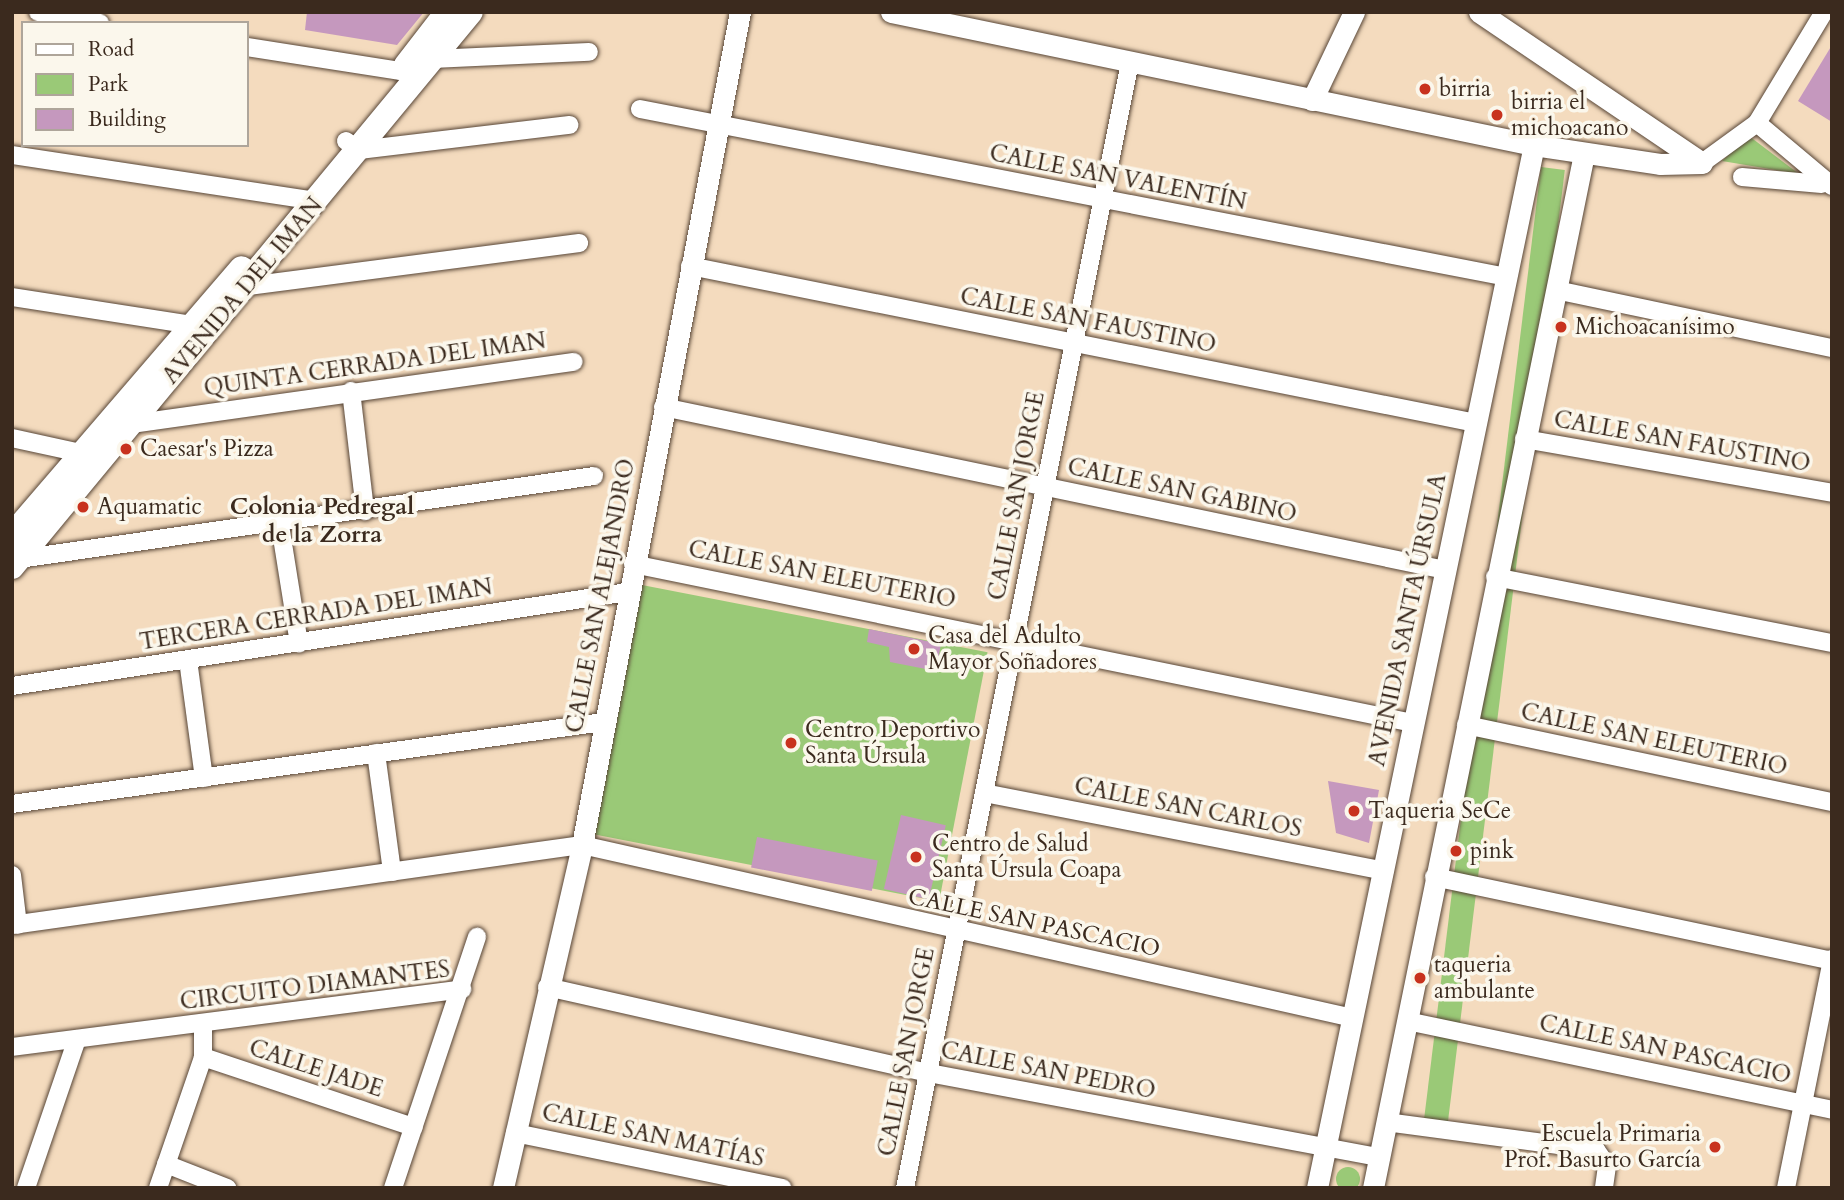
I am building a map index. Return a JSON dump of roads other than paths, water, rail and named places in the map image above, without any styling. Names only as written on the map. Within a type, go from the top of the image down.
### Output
[{"type":"main road","name":"AVENIDA DEL IMAN","points":[[353,146],[401,71],[447,12]]},
{"type":"main road","name":"AVENIDA DEL IMAN","points":[[12,535],[92,456],[131,424],[203,327],[353,146],[471,12]]},
{"type":"main road","name":"AVENIDA DEL IMAN","points":[[13,563],[92,456],[100,429],[203,327]]},
{"type":"street","points":[[38,12],[89,21]]},
{"type":"street","name":"CALLE SAN ALEJANDRO","points":[[503,1188],[547,987],[582,845],[633,564],[740,12]]},
{"type":"street","points":[[891,12],[1534,145],[1584,154],[1702,163],[1757,123],[1824,12]]},
{"type":"street","points":[[1312,100],[1354,12]]},
{"type":"street","points":[[1479,12],[1702,163]]},
{"type":"street","points":[[248,47],[401,71],[432,59],[589,52]]},
{"type":"street","name":"CALLE SAN JORGE","points":[[905,1188],[1071,344],[1130,62]]},
{"type":"street","name":"CALLE SAN VALENTÍN","points":[[640,109],[1507,277]]},
{"type":"street","points":[[1757,123],[1827,185]]},
{"type":"street","points":[[353,146],[412,144],[570,125]]},
{"type":"street","name":"AVENIDA SANTA ÚRSULA","points":[[1317,1188],[1534,145]]},
{"type":"street","points":[[1373,1188],[1495,577],[1584,154]]},
{"type":"street","points":[[12,155],[308,200]]},
{"type":"street","points":[[1742,177],[1827,185]]},
{"type":"street","points":[[242,281],[579,243]]},
{"type":"street","name":"CALLE SAN FAUSTINO","points":[[690,266],[1476,423]]},
{"type":"street","points":[[1556,290],[1832,348]]},
{"type":"street","points":[[12,298],[203,327]]},
{"type":"street","name":"QUINTA CERRADA DEL IMAN","points":[[100,429],[351,391],[574,362]]},
{"type":"street","points":[[351,391],[365,511]]},
{"type":"street","name":"CALLE SAN GABINO","points":[[663,407],[1445,570]]},
{"type":"street","points":[[12,438],[92,456]]},
{"type":"street","name":"CALLE SAN FAUSTINO","points":[[1524,439],[1832,494]]},
{"type":"street","points":[[13,563],[594,476]]},
{"type":"street","points":[[280,524],[299,643]]},
{"type":"street","name":"CALLE SAN ELEUTERIO","points":[[633,564],[1014,637],[1413,723]]},
{"type":"street","points":[[1495,577],[1832,643]]},
{"type":"street","name":"TERCERA CERRADA DEL IMAN","points":[[12,686],[628,592]]},
{"type":"street","points":[[188,660],[204,778]]},
{"type":"street","points":[[12,804],[604,722]]},
{"type":"street","name":"CALLE SAN ELEUTERIO","points":[[1466,726],[1832,802]]},
{"type":"street","points":[[376,753],[392,872]]},
{"type":"street","name":"CALLE SAN CARLOS","points":[[984,793],[1384,871]]},
{"type":"street","points":[[12,875],[15,925],[582,845]]},
{"type":"street","name":"CALLE SAN PASCACIO","points":[[582,845],[955,931],[1353,1017]]},
{"type":"street","points":[[1434,877],[1832,961],[1786,1188]]},
{"type":"street","points":[[462,989],[477,937]]},
{"type":"street","name":"CALLE SAN PEDRO","points":[[547,987],[929,1073],[1378,1157]]},
{"type":"street","name":"CIRCUITO DIAMANTES","points":[[12,1047],[462,989],[393,1188]]},
{"type":"street","name":"CALLE SAN PASCACIO","points":[[1407,1021],[1832,1110]]},
{"type":"street","points":[[158,1188],[203,1057],[203,1023]]},
{"type":"street","points":[[26,1188],[77,1039]]},
{"type":"street","name":"CALLE JADE","points":[[203,1057],[414,1127]]},
{"type":"street","points":[[1386,1122],[1596,1150],[1607,1166],[1604,1188]]},
{"type":"street","name":"CALLE SAN MATÍAS","points":[[515,1133],[782,1188]]},
{"type":"street","points":[[166,1164],[228,1188]]},
{"type":"place","name":"birria","points":[[1425,89]]},
{"type":"place","name":"birria el michoacano","points":[[1497,115]]},
{"type":"place","name":"Michoacanísimo","points":[[1561,327]]},
{"type":"place","name":"Caesar's Pizza","points":[[126,449]]},
{"type":"place","name":"Aquamatic","points":[[83,507]]},
{"type":"place","name":"Casa del Adulto Mayor Soñadores","points":[[914,649]]},
{"type":"place","name":"Centro Deportivo Santa Úrsula","points":[[791,743]]},
{"type":"place","name":"Taqueria SeCe","points":[[1354,811]]},
{"type":"place","name":"pink","points":[[1456,851]]},
{"type":"place","name":"Centro de Salud Santa Úrsula Coapa","points":[[916,857]]},
{"type":"place","name":"taqueria ambulante","points":[[1420,978]]},
{"type":"place","name":"Escuela Primaria Prof. Basurto García","points":[[1715,1147]]},
{"type":"district","name":"Colonia Pedregal de la Zorra","points":[[322,521]]}]
